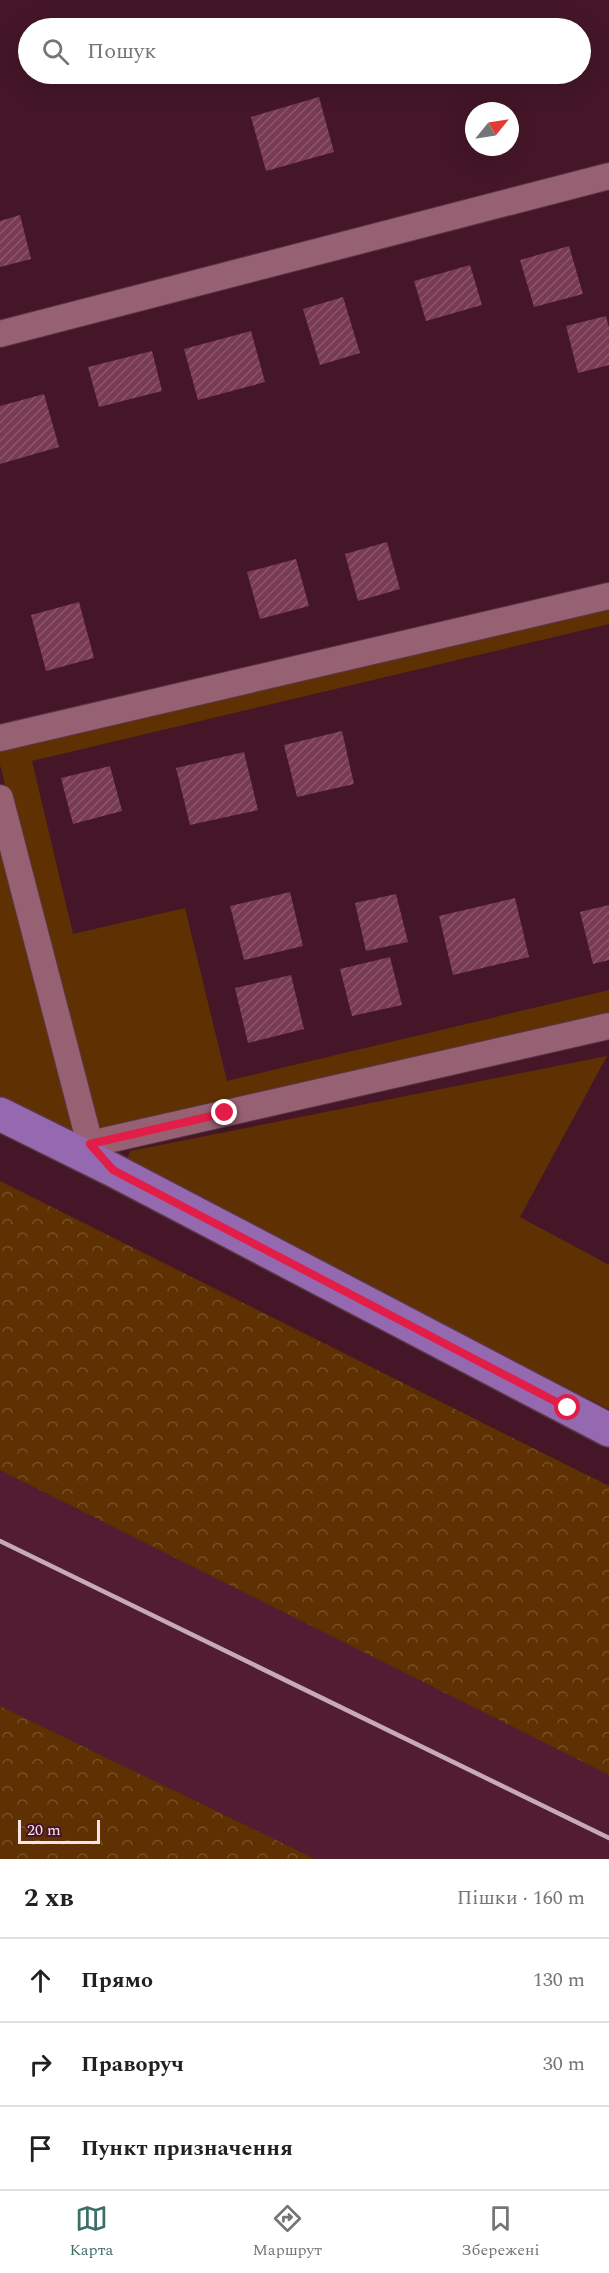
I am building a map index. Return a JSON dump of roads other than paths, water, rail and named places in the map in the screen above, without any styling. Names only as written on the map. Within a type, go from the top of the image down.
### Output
[{"type":"main road","points":[[0,1114],[113,1170],[609,1430]]},
{"type":"street","points":[[0,334],[609,176]]},
{"type":"street","points":[[0,738],[609,596]]},
{"type":"street","points":[[0,798],[90,1144],[113,1170]]},
{"type":"street","points":[[90,1144],[609,1026]]},
{"type":"railway","points":[[0,1541],[609,1838]]}]
